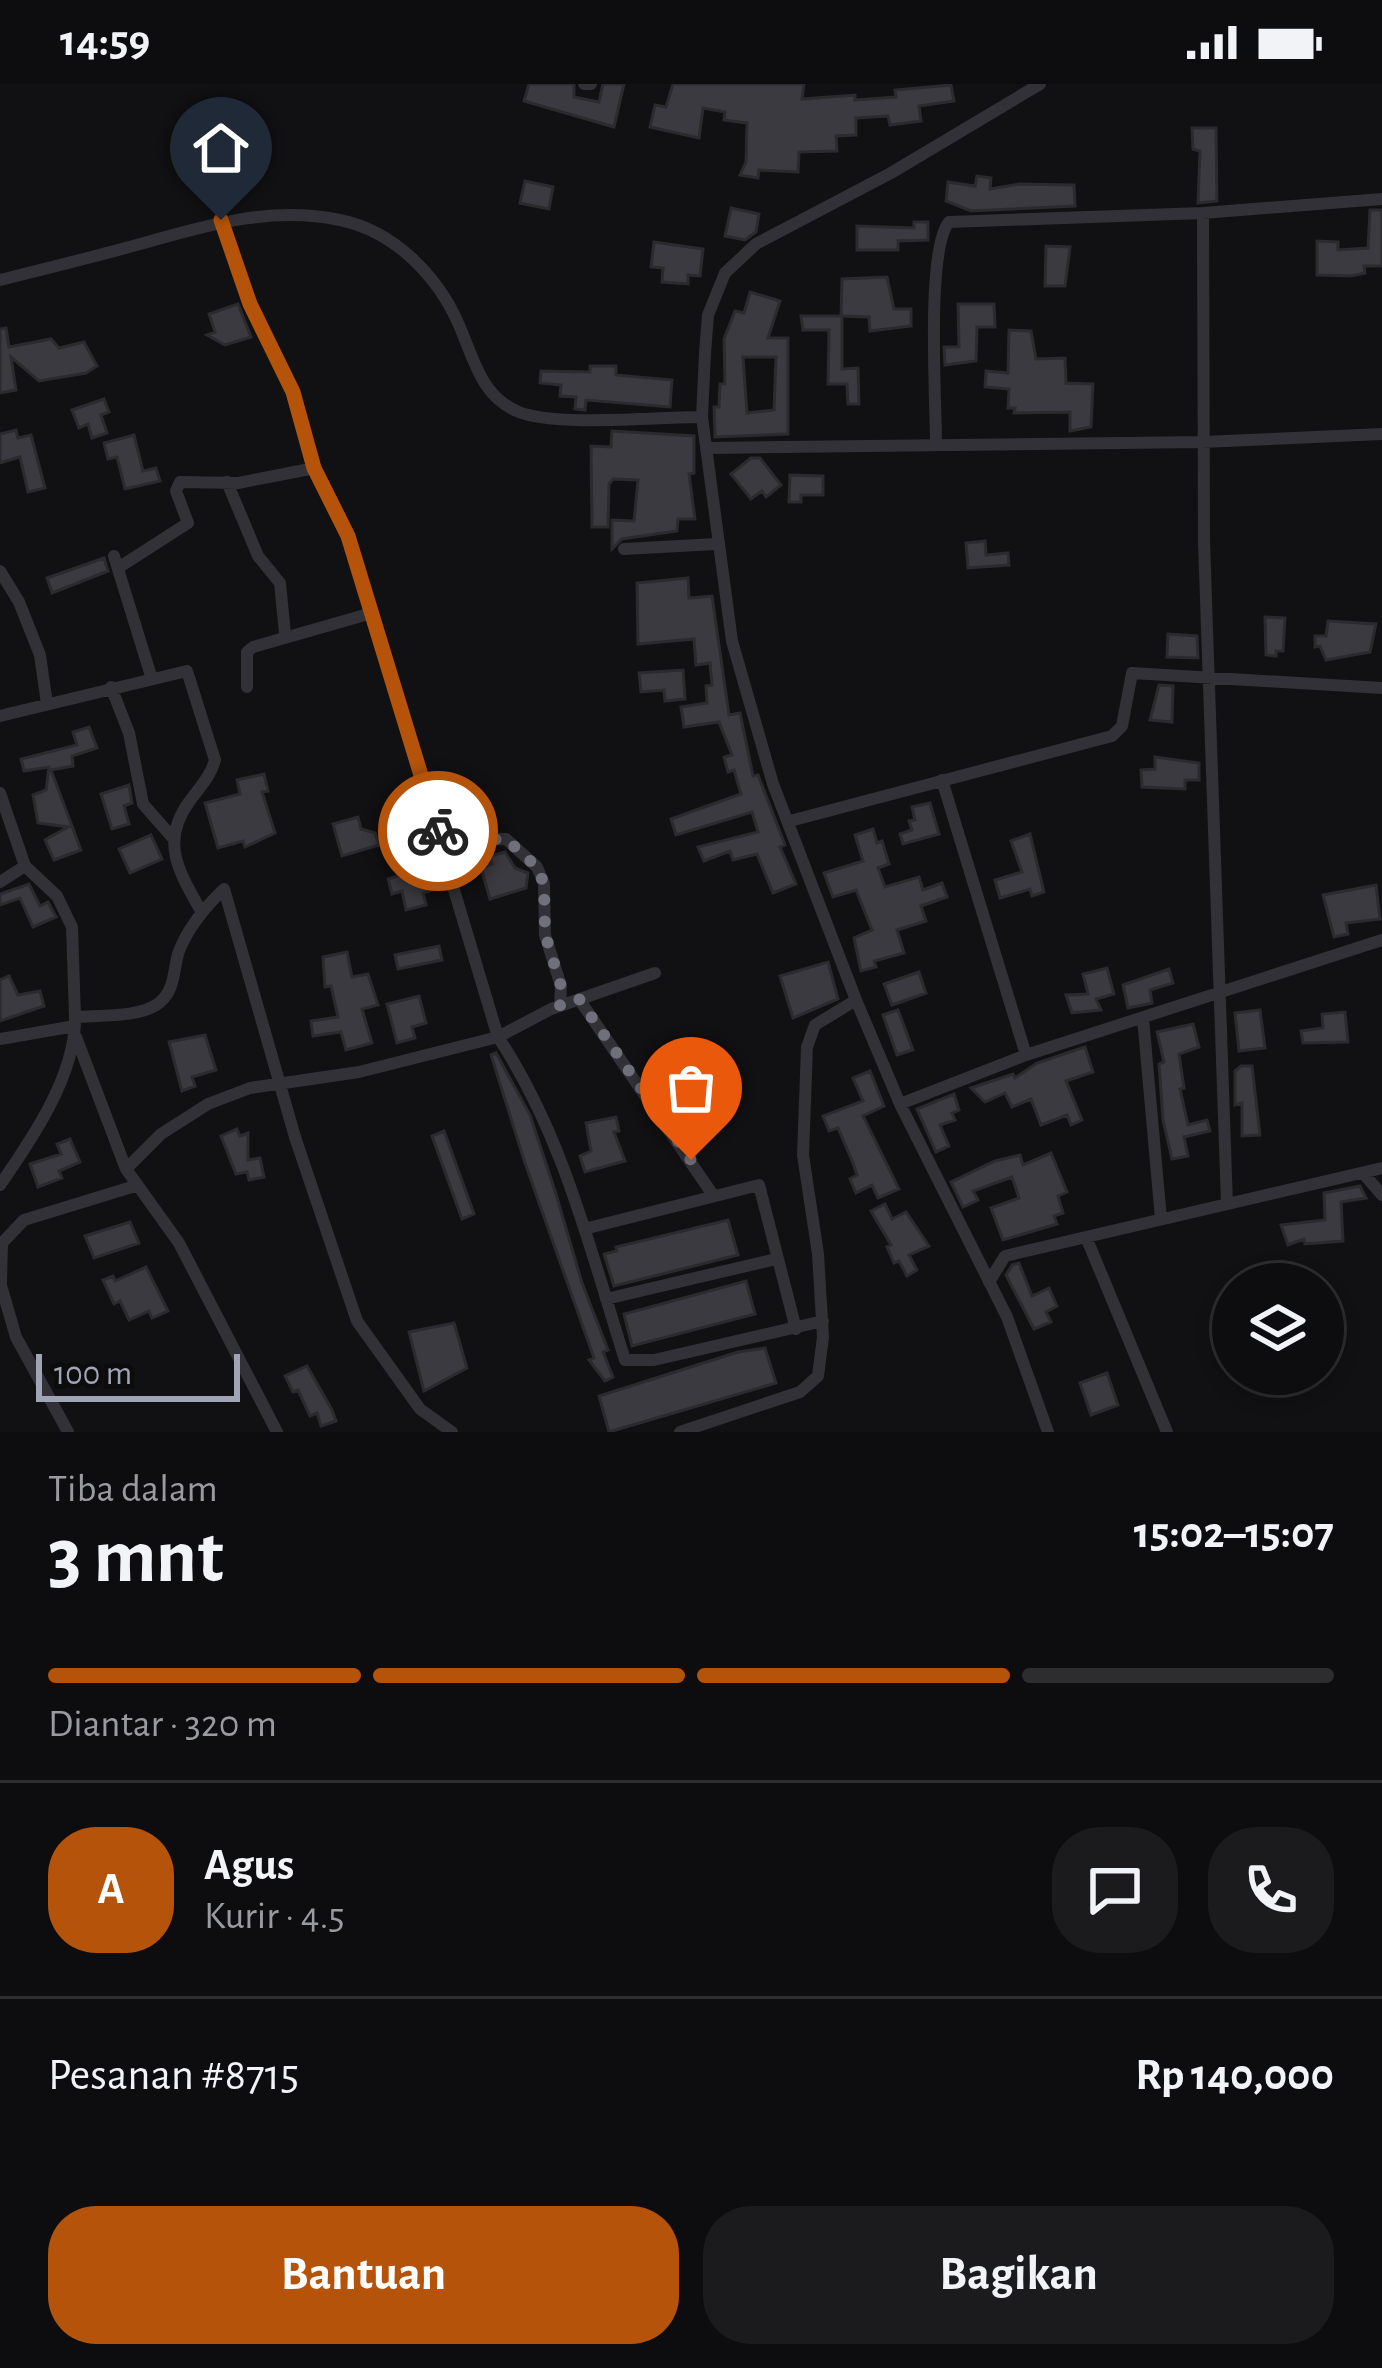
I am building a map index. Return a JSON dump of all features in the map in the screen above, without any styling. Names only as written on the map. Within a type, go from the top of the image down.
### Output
[{"type":"street","points":[[1040,84],[891,173],[756,244],[736,260],[725,273],[708,314],[702,417],[732,641],[773,784],[900,1104],[1019,1347],[1048,1432]]},
{"type":"street","points":[[937,445],[936,277],[940,236],[949,221],[1203,213],[1382,199]]},
{"type":"street","points":[[1203,213],[1202,442],[1227,1204]]},
{"type":"street","points":[[0,280],[221,220],[299,214],[345,220],[401,247],[444,296],[490,392],[515,410],[561,418],[702,417]]},
{"type":"street","points":[[221,220],[250,304],[293,392],[314,468],[348,536],[498,1036],[523,1074],[588,1228],[625,1360],[634,1363],[823,1321]]},
{"type":"street","points":[[708,448],[1202,442],[1382,434]]},
{"type":"street","points":[[152,676],[116,562],[186,525],[176,491],[180,482],[227,482],[314,468]]},
{"type":"street","points":[[227,482],[258,556],[280,583],[285,634]]},
{"type":"street","points":[[624,549],[716,544]]},
{"type":"street","points":[[0,571],[20,602],[40,655],[47,704]]},
{"type":"street","points":[[247,687],[247,652],[285,634],[372,613]]},
{"type":"street","points":[[0,716],[187,670],[214,749],[212,769],[180,815],[172,837],[177,868],[200,911]]},
{"type":"street","points":[[790,821],[1112,736],[1122,726],[1132,673],[1382,688]]},
{"type":"street","points":[[111,687],[129,733],[143,804],[172,837]]},
{"type":"street","points":[[942,779],[1026,1054]]},
{"type":"street","points":[[0,793],[25,866],[57,896],[68,915],[75,942],[76,1027],[126,1168],[178,1244],[277,1432]]},
{"type":"street","points":[[440,840],[506,839],[537,867],[544,884],[545,934],[561,986],[560,1006]]},
{"type":"street","points":[[0,882],[25,866]]},
{"type":"street","points":[[0,1039],[76,1027],[161,1002],[200,911],[224,889],[295,1137],[357,1321],[421,1408],[452,1432]]},
{"type":"street","points":[[900,1104],[1026,1054],[1382,940]]},
{"type":"street","points":[[126,1168],[161,1134],[208,1103],[250,1088],[359,1072],[498,1036],[560,1006],[656,973]]},
{"type":"street","points":[[579,999],[713,1195]]},
{"type":"street","points":[[680,1432],[800,1392],[818,1376],[823,1321],[803,1155],[807,1047],[815,1024],[856,1000]]},
{"type":"street","points":[[1143,1018],[1162,1219]]},
{"type":"street","points":[[0,1185],[43,1117],[76,1027]]},
{"type":"street","points":[[989,1282],[1005,1256],[1382,1168]]},
{"type":"street","points":[[1363,1173],[1382,1195]]},
{"type":"street","points":[[588,1228],[758,1185],[796,1329]]},
{"type":"street","points":[[68,1432],[16,1337],[0,1283],[2,1244],[24,1220],[135,1186]]},
{"type":"street","points":[[1086,1237],[1167,1432]]},
{"type":"street","points":[[606,1299],[776,1259]]},
{"type":"building","points":[[529,84],[574,84],[574,97],[599,102],[603,84],[624,84],[614,127],[524,101]]},
{"type":"building","points":[[673,84],[804,84],[802,99],[855,95],[855,100],[896,97],[895,90],[951,85],[954,101],[919,106],[921,121],[890,125],[888,116],[856,118],[856,135],[836,136],[837,151],[799,152],[798,172],[759,170],[758,178],[740,175],[746,162],[747,123],[724,120],[725,112],[703,108],[699,138],[650,127],[655,105],[666,107]]},
{"type":"building","points":[[1192,128],[1216,128],[1217,201],[1198,203],[1200,151],[1193,149]]},
{"type":"building","points":[[977,176],[991,178],[990,189],[1019,184],[1074,185],[1075,206],[971,211],[946,201],[948,182],[975,186]]},
{"type":"building","points":[[525,181],[553,187],[549,209],[520,203]]},
{"type":"building","points":[[731,208],[759,214],[756,232],[745,240],[725,236]]},
{"type":"building","points":[[1370,210],[1382,210],[1382,266],[1364,266],[1365,273],[1351,276],[1317,275],[1317,241],[1338,242],[1338,250],[1368,248]]},
{"type":"building","points":[[914,222],[928,222],[928,240],[898,241],[898,250],[857,250],[857,226],[914,228]]},
{"type":"building","points":[[654,242],[703,249],[700,276],[688,275],[688,284],[662,282],[663,268],[651,267]]},
{"type":"building","points":[[1046,246],[1070,247],[1065,286],[1045,286]]},
{"type":"building","points":[[887,277],[894,309],[911,309],[911,326],[870,331],[869,317],[841,316],[842,279]]},
{"type":"building","points":[[750,292],[780,301],[768,338],[788,338],[788,434],[715,437],[714,407],[719,407],[720,384],[725,384],[724,339],[735,311],[744,313]],"holes":[[[743,357],[776,357],[774,410],[747,413]]]},
{"type":"building","points":[[238,304],[251,337],[225,345],[207,335],[215,332],[209,314]]},
{"type":"building","points":[[958,304],[994,304],[995,327],[977,327],[976,361],[945,365],[944,347],[959,347]]},
{"type":"building","points":[[801,316],[842,316],[842,369],[858,368],[859,404],[848,404],[847,384],[828,384],[829,330],[803,330]]},
{"type":"building","points":[[6,328],[9,347],[51,339],[59,348],[84,342],[97,366],[86,373],[39,381],[11,357],[16,390],[0,393],[0,329]]},
{"type":"building","points":[[1009,330],[1031,331],[1036,359],[1065,358],[1066,383],[1093,384],[1091,427],[1070,431],[1070,412],[1014,413],[1015,408],[1008,408],[1009,389],[985,387],[986,371],[1008,373]]},
{"type":"building","points":[[590,366],[616,366],[616,375],[672,380],[670,407],[586,400],[585,410],[575,409],[576,397],[560,396],[561,385],[540,383],[541,371],[590,372]]},
{"type":"building","points":[[104,399],[109,412],[101,415],[107,433],[92,438],[88,424],[79,428],[72,410]]},
{"type":"building","points":[[16,430],[18,438],[31,435],[45,488],[28,492],[20,457],[0,463],[0,434]]},
{"type":"building","points":[[612,431],[694,436],[694,473],[689,474],[695,519],[678,519],[677,531],[622,539],[612,549],[612,520],[634,521],[638,480],[613,479],[608,527],[592,527],[591,446],[611,447]]},
{"type":"building","points":[[134,435],[143,471],[156,468],[160,481],[125,489],[117,457],[108,459],[104,443]]},
{"type":"building","points":[[751,458],[760,458],[781,485],[766,497],[762,491],[751,499],[731,474]]},
{"type":"building","points":[[790,475],[823,476],[823,495],[801,495],[801,502],[789,502]]},
{"type":"building","points":[[985,541],[986,555],[1008,553],[1009,565],[968,568],[966,543]]},
{"type":"building","points":[[104,558],[108,571],[52,593],[47,578]]},
{"type":"building","points":[[688,578],[689,598],[712,596],[729,715],[740,713],[753,776],[758,775],[796,884],[773,893],[757,854],[733,860],[730,851],[704,861],[698,847],[758,832],[752,812],[676,835],[671,819],[741,794],[734,770],[728,772],[724,757],[732,755],[719,722],[684,727],[681,707],[707,703],[706,686],[712,685],[710,663],[696,665],[694,639],[638,644],[637,583]]},
{"type":"building","points":[[1265,617],[1285,618],[1283,651],[1276,651],[1276,656],[1266,655]]},
{"type":"building","points":[[1328,621],[1376,624],[1370,652],[1326,660],[1320,646],[1315,647],[1315,636],[1326,636]]},
{"type":"building","points":[[1168,634],[1197,636],[1198,658],[1167,657]]},
{"type":"building","points":[[683,670],[685,699],[665,701],[664,690],[641,692],[639,673]]},
{"type":"building","points":[[1159,685],[1173,686],[1172,722],[1150,720]]},
{"type":"building","points":[[89,727],[97,748],[72,756],[73,766],[51,770],[81,850],[54,860],[45,840],[68,827],[38,823],[33,795],[46,790],[49,767],[24,771],[21,759],[77,745],[73,732]]},
{"type":"building","points":[[1155,757],[1199,763],[1199,780],[1185,780],[1185,789],[1142,787],[1141,770],[1155,769]]},
{"type":"building","points":[[264,774],[268,791],[262,792],[275,833],[245,847],[243,841],[218,848],[205,803],[240,794],[237,780]]},
{"type":"building","points":[[129,785],[132,803],[124,806],[129,824],[112,829],[101,794]]},
{"type":"building","points":[[458,801],[461,814],[493,809],[495,821],[447,829],[441,805]]},
{"type":"building","points":[[930,803],[939,834],[903,844],[900,834],[912,830],[909,821],[915,820],[912,807]]},
{"type":"building","points":[[358,817],[361,829],[375,833],[379,845],[342,856],[333,824]]},
{"type":"building","points":[[873,829],[889,864],[878,868],[885,887],[919,877],[923,890],[942,883],[947,897],[921,906],[926,921],[897,930],[904,953],[874,961],[876,967],[861,971],[854,938],[872,930],[856,890],[833,897],[824,873],[863,861],[855,835]]},
{"type":"building","points":[[1030,834],[1044,892],[1032,896],[1030,889],[1000,898],[995,880],[1022,872],[1011,841]]},
{"type":"building","points":[[151,835],[162,859],[130,873],[119,849]]},
{"type":"building","points":[[505,852],[515,868],[528,873],[526,888],[490,899],[481,868],[492,864],[490,856]]},
{"type":"building","points":[[410,872],[413,880],[438,873],[442,887],[423,893],[426,905],[406,910],[402,891],[392,894],[388,879]]},
{"type":"building","points":[[29,884],[40,906],[48,902],[56,917],[33,927],[20,898],[0,905],[0,894]]},
{"type":"building","points":[[1376,885],[1380,919],[1346,923],[1348,934],[1334,937],[1323,895]]},
{"type":"building","points":[[439,946],[442,960],[398,969],[395,955]]},
{"type":"building","points":[[347,952],[352,977],[368,974],[378,1005],[362,1009],[372,1043],[346,1050],[341,1032],[313,1036],[311,1021],[338,1017],[331,986],[325,987],[323,957]]},
{"type":"building","points":[[828,962],[838,999],[793,1018],[780,976]]},
{"type":"building","points":[[1107,968],[1114,994],[1096,999],[1101,1010],[1072,1013],[1066,995],[1088,994],[1083,974]]},
{"type":"building","points":[[1169,969],[1173,983],[1150,990],[1152,1003],[1128,1008],[1123,985]]},
{"type":"building","points":[[919,972],[926,993],[892,1005],[884,984]]},
{"type":"building","points":[[9,976],[18,995],[40,991],[44,1006],[0,1021],[0,980]]},
{"type":"building","points":[[419,996],[426,1023],[412,1027],[415,1038],[397,1043],[387,1004]]},
{"type":"building","points":[[898,1010],[913,1050],[897,1055],[883,1015]]},
{"type":"building","points":[[1260,1010],[1265,1048],[1239,1051],[1235,1013]]},
{"type":"building","points":[[1345,1012],[1348,1042],[1303,1043],[1301,1031],[1323,1028],[1322,1014]]},
{"type":"building","points":[[1193,1024],[1199,1047],[1179,1054],[1184,1088],[1180,1089],[1188,1125],[1207,1120],[1210,1131],[1184,1137],[1188,1156],[1172,1159],[1163,1120],[1159,1064],[1164,1062],[1157,1032]]},
{"type":"building","points":[[205,1035],[216,1070],[192,1077],[195,1086],[182,1091],[169,1042]]},
{"type":"building","points":[[1085,1047],[1093,1072],[1066,1081],[1082,1120],[1071,1125],[1067,1115],[1041,1125],[1031,1099],[1012,1107],[1005,1093],[985,1102],[971,1088],[1013,1074],[1015,1078],[1037,1063]]},
{"type":"building","points":[[496,1053],[530,1115],[608,1350],[603,1352],[613,1377],[605,1381],[589,1360],[594,1358],[491,1055]]},
{"type":"building","points":[[1252,1066],[1260,1135],[1242,1136],[1242,1103],[1235,1105],[1235,1071]]},
{"type":"building","points":[[870,1071],[884,1106],[863,1116],[899,1189],[878,1198],[872,1185],[856,1193],[850,1179],[857,1175],[838,1128],[829,1131],[823,1116],[863,1101],[853,1078]]},
{"type":"building","points":[[954,1094],[959,1110],[952,1113],[955,1120],[940,1125],[949,1146],[936,1152],[917,1109]]},
{"type":"building","points":[[616,1117],[619,1131],[614,1132],[625,1161],[585,1172],[580,1156],[591,1151],[586,1123]]},
{"type":"building","points":[[237,1129],[240,1136],[248,1133],[248,1160],[260,1158],[264,1177],[249,1180],[247,1172],[236,1174],[221,1136]]},
{"type":"building","points":[[444,1131],[474,1214],[462,1219],[432,1136]]},
{"type":"building","points":[[70,1139],[80,1162],[59,1171],[62,1178],[38,1187],[30,1164],[61,1154],[57,1144]]},
{"type":"building","points":[[1051,1153],[1067,1192],[1058,1196],[1063,1213],[1054,1216],[1057,1224],[1003,1240],[991,1208],[1019,1198],[1012,1177],[973,1191],[978,1200],[963,1207],[951,1182],[995,1161],[1020,1155],[1023,1165]]},
{"type":"building","points":[[1360,1186],[1366,1198],[1341,1202],[1343,1241],[1305,1244],[1304,1239],[1288,1245],[1281,1225],[1325,1220],[1324,1193]]},
{"type":"building","points":[[885,1204],[892,1219],[906,1212],[929,1246],[909,1255],[917,1270],[907,1276],[899,1261],[894,1263],[887,1247],[891,1245],[871,1211]]},
{"type":"building","points":[[728,1220],[738,1255],[614,1286],[604,1254],[617,1251],[616,1247]]},
{"type":"building","points":[[130,1222],[139,1243],[94,1258],[85,1236]]},
{"type":"building","points":[[1019,1263],[1032,1296],[1049,1288],[1057,1306],[1046,1312],[1051,1322],[1034,1329],[1006,1275]]},
{"type":"building","points":[[146,1267],[168,1311],[152,1318],[149,1311],[129,1320],[120,1301],[114,1304],[103,1280],[113,1276],[115,1281]]},
{"type":"building","points":[[746,1281],[755,1314],[632,1346],[624,1314]]},
{"type":"building","points":[[454,1323],[467,1368],[424,1391],[409,1332]]},
{"type":"building","points":[[765,1348],[776,1383],[609,1432],[599,1396],[738,1352]]},
{"type":"building","points":[[307,1366],[336,1421],[321,1426],[317,1413],[310,1416],[298,1390],[293,1392],[285,1376]]},
{"type":"building","points":[[1107,1373],[1118,1405],[1091,1415],[1080,1383]]},
{"type":"way so far","points":[[438,831],[440,840],[506,839],[537,867],[544,884],[545,934],[561,986],[560,1006],[579,999],[691,1160]]},
{"type":"route","points":[[221,220],[250,304],[293,392],[314,468],[348,536],[438,831]]}]
